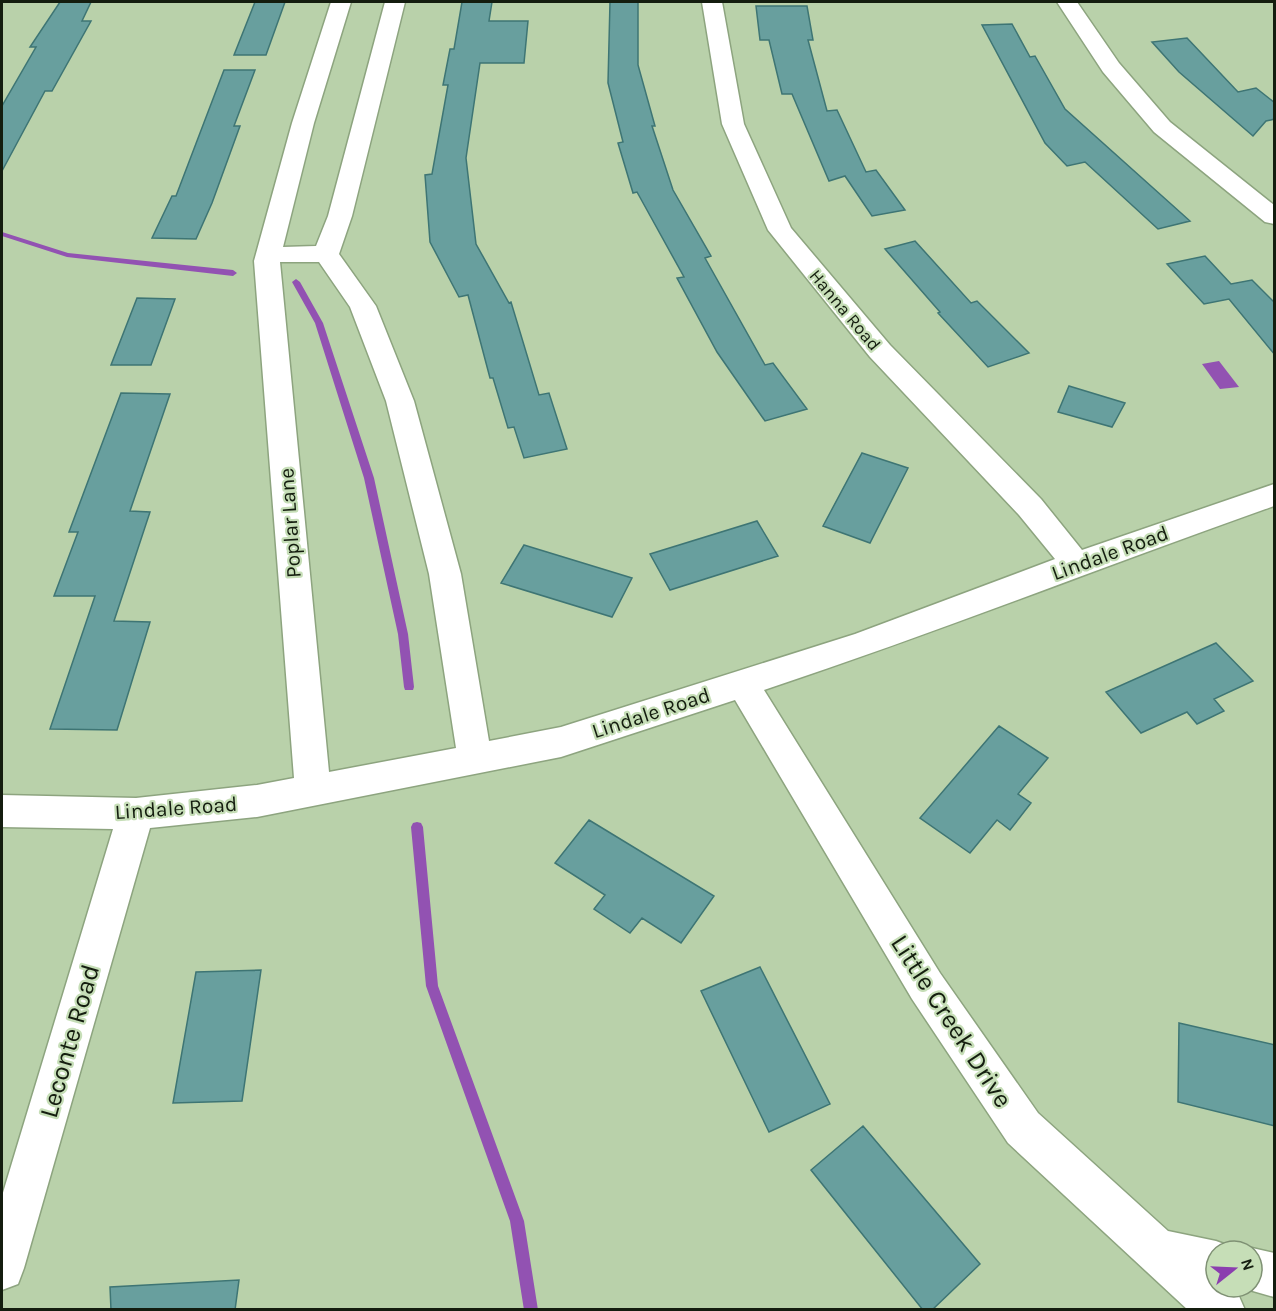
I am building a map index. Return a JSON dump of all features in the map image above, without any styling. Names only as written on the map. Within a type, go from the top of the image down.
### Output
[{"type":"street","name":"Poplar Lane","points":[[313,790],[267,261],[303,123],[341,2]]},
{"type":"street","points":[[326,254],[340,216],[395,2]]},
{"type":"street","name":"Hanna Road","points":[[712,2],[733,124],[780,230],[879,351],[1030,507],[1076,564]]},
{"type":"street","points":[[1066,2],[1111,67],[1162,127],[1275,217]]},
{"type":"street","points":[[268,255],[326,254]]},
{"type":"street","points":[[326,254],[363,306],[400,401],[445,574],[475,759]]},
{"type":"street","name":"Lindale Road","points":[[2,811],[136,814],[257,801],[561,742],[864,644],[1076,564],[1275,495]]},
{"type":"street","name":"Little Creek Drive","points":[[743,684],[926,986],[1023,1128],[1222,1310]]},
{"type":"street","name":"Leconte Road","points":[[2,1268],[136,814]]},
{"type":"street","points":[[1157,1250],[1204,1260]]},
{"type":"shaded area","points":[[1219,361],[1239,387],[1220,389],[1202,364]]},
{"type":"building","points":[[60,2],[91,2],[82,21],[91,21],[52,91],[45,91],[2,171],[2,106],[36,47],[30,47]]},
{"type":"building","points":[[255,2],[285,2],[266,55],[234,55]]},
{"type":"building","points":[[462,2],[492,2],[489,21],[528,21],[524,63],[480,63],[466,158],[476,244],[509,303],[511,302],[539,395],[549,393],[567,449],[524,458],[514,427],[508,428],[493,378],[490,378],[468,295],[459,297],[430,242],[425,175],[432,174],[448,85],[443,85],[450,49],[454,49]]},
{"type":"building","points":[[610,2],[638,2],[638,65],[655,126],[652,126],[673,190],[711,256],[705,258],[765,365],[773,363],[807,409],[765,421],[717,352],[677,278],[684,277],[637,192],[633,193],[618,143],[623,142],[608,83]]},
{"type":"building","points":[[756,6],[807,6],[813,40],[808,40],[827,111],[837,110],[866,172],[876,170],[905,210],[872,216],[845,176],[829,181],[792,94],[782,94],[769,40],[760,40]]},
{"type":"building","points":[[1012,24],[1030,57],[1035,56],[1065,109],[1190,221],[1158,229],[1085,162],[1067,166],[1045,143],[982,25]]},
{"type":"building","points":[[1187,38],[1238,92],[1256,88],[1275,103],[1275,119],[1266,121],[1253,136],[1179,72],[1152,42]]},
{"type":"building","points":[[224,70],[255,70],[234,126],[240,126],[212,203],[196,239],[152,238],[172,196],[176,196]]},
{"type":"building","points":[[915,241],[971,303],[977,301],[1029,353],[988,367],[938,313],[940,312],[885,249]]},
{"type":"building","points":[[1205,256],[1231,284],[1252,280],[1275,303],[1275,355],[1229,299],[1204,304],[1167,264]]},
{"type":"building","points":[[137,298],[175,299],[151,365],[111,365]]},
{"type":"building","points":[[1069,386],[1125,403],[1112,427],[1058,412]]},
{"type":"building","points":[[121,393],[170,394],[130,511],[150,512],[114,621],[150,622],[117,730],[50,729],[95,596],[54,596],[78,532],[69,532]]},
{"type":"building","points":[[862,453],[908,468],[870,543],[823,526]]},
{"type":"building","points":[[757,521],[778,556],[670,590],[650,554]]},
{"type":"building","points":[[524,545],[632,578],[612,617],[501,583]]},
{"type":"building","points":[[1216,643],[1253,681],[1214,699],[1224,711],[1197,724],[1187,712],[1141,733],[1106,692]]},
{"type":"building","points":[[999,726],[1048,758],[1018,794],[1031,803],[1010,830],[997,820],[970,853],[920,818]]},
{"type":"building","points":[[589,820],[714,896],[681,943],[642,918],[630,933],[594,909],[605,895],[555,863]]},
{"type":"building","points":[[760,967],[830,1104],[769,1132],[701,991]]},
{"type":"building","points":[[261,970],[242,1101],[173,1103],[196,972]]},
{"type":"building","points":[[1179,1023],[1275,1045],[1275,1126],[1178,1102]]},
{"type":"building","points":[[863,1126],[980,1264],[932,1310],[923,1310],[811,1170]]},
{"type":"building","points":[[239,1280],[235,1310],[111,1310],[110,1287]]},
{"type":"waterway","points":[[2,234],[67,255],[233,273]]},
{"type":"waterway","points":[[296,282],[319,323],[369,478],[403,634],[409,687]]},
{"type":"waterway","points":[[417,827],[432,986],[517,1221],[531,1310]]}]
